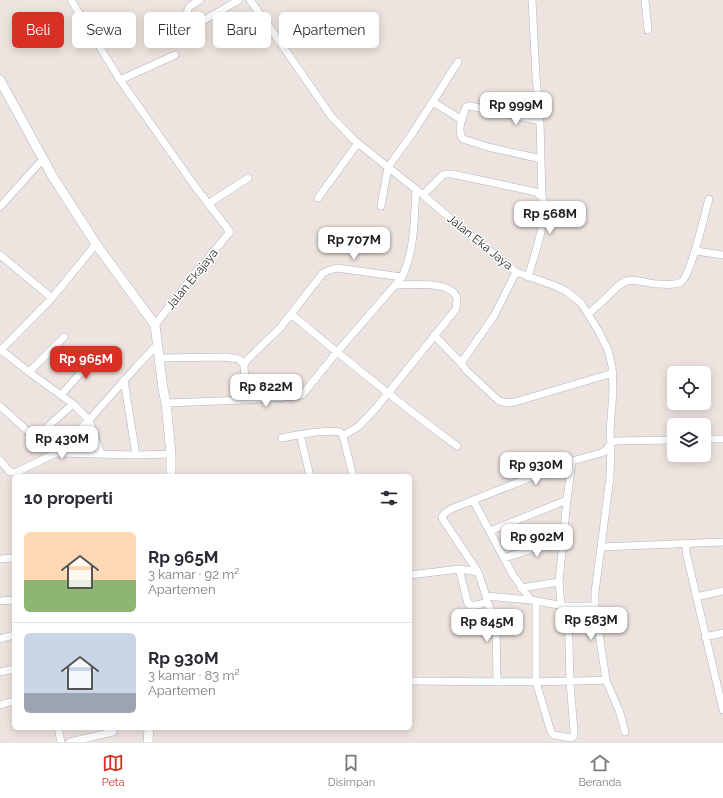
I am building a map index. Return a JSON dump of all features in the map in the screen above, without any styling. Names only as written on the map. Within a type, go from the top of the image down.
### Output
[{"type":"street","points":[[71,0],[120,80],[208,204],[248,178]]},
{"type":"street","points":[[200,0],[190,5],[188,8],[187,13],[191,22],[194,24],[201,22],[239,0]]},
{"type":"street","name":"Jalan Eka Jaya","points":[[250,0],[276,35],[331,116],[358,143],[516,272],[566,291],[581,303],[598,330],[608,350],[612,366],[614,391],[610,432],[610,477],[595,592],[595,606],[606,680],[620,713],[625,732]]},
{"type":"street","points":[[528,277],[541,231],[544,206],[542,197],[540,121],[532,0]]},
{"type":"street","points":[[645,0],[648,30]]},
{"type":"street","points":[[120,80],[175,54]]},
{"type":"street","points":[[382,206],[388,168],[412,134],[458,62]]},
{"type":"street","points":[[0,80],[42,159],[96,244],[155,325],[166,403],[172,474]]},
{"type":"street","points":[[433,102],[462,120]]},
{"type":"street","points":[[540,121],[470,106],[466,107],[462,120],[460,136],[463,139],[488,147],[541,159]]},
{"type":"street","points":[[318,198],[358,143]]},
{"type":"street","points":[[0,207],[42,159]]},
{"type":"street","points":[[423,195],[443,175],[452,174],[536,192],[542,197]]},
{"type":"street","points":[[166,403],[246,400],[302,395],[402,277],[410,256],[414,231],[416,189]]},
{"type":"street","points":[[588,314],[617,286],[626,281],[639,281],[653,284],[671,284],[682,282],[696,251],[709,198]]},
{"type":"street","name":"Jalan Ekajaya","points":[[155,325],[197,271],[230,232],[208,204]]},
{"type":"street","points":[[96,244],[52,298],[0,350],[73,404],[88,420],[101,454]]},
{"type":"street","points":[[696,251],[723,254]]},
{"type":"street","points":[[0,255],[52,298]]},
{"type":"street","points":[[246,400],[244,365],[247,360],[280,328],[323,273],[337,268],[402,277]]},
{"type":"street","points":[[461,363],[494,316],[516,272]]},
{"type":"street","points":[[343,436],[359,426],[388,393],[456,309],[457,300],[455,296],[445,287],[428,285],[396,285]]},
{"type":"street","points":[[291,314],[413,414],[457,446]]},
{"type":"street","points":[[434,335],[466,370],[499,401],[507,403],[613,373]]},
{"type":"street","points":[[29,372],[64,337]]},
{"type":"street","points":[[0,460],[10,472],[13,473],[56,453],[158,344]]},
{"type":"street","points":[[61,395],[98,353]]},
{"type":"street","points":[[159,358],[225,357],[239,359],[244,365]]},
{"type":"street","points":[[124,380],[136,455]]},
{"type":"street","points":[[0,406],[34,436],[44,430],[73,404]]},
{"type":"street","points":[[282,438],[300,434],[334,431],[340,432],[343,436],[352,474]]},
{"type":"street","points":[[300,434],[310,474]]},
{"type":"street","points":[[711,439],[723,439]]},
{"type":"street","points":[[497,682],[496,624],[493,614],[478,572],[442,518],[444,514],[451,509],[572,461],[601,454],[606,451],[611,443],[616,441],[667,440]]},
{"type":"street","points":[[56,453],[136,455],[171,454]]},
{"type":"street","points":[[473,500],[513,575],[521,588],[534,601],[536,682],[551,732],[554,735],[571,738],[574,736],[574,731],[565,605],[559,582],[572,461]]},
{"type":"street","points":[[490,531],[567,500]]},
{"type":"street","points":[[504,558],[563,539]]},
{"type":"street","points":[[601,547],[723,542]]},
{"type":"street","points":[[686,544],[686,552],[696,597],[706,638],[719,680],[723,710]]},
{"type":"street","points":[[0,559],[12,558]]},
{"type":"street","points":[[412,575],[459,569],[478,572]]},
{"type":"street","points":[[459,569],[468,604],[470,606],[474,606],[487,599],[595,606]]},
{"type":"street","points":[[521,588],[559,582]]},
{"type":"street","points":[[696,597],[723,591]]},
{"type":"street","points":[[0,602],[12,600]]},
{"type":"street","points":[[706,638],[723,633]]},
{"type":"street","points":[[0,638],[12,635]]},
{"type":"street","points":[[0,672],[12,669]]},
{"type":"street","points":[[412,681],[570,682],[606,680]]},
{"type":"street","points":[[0,705],[12,702]]},
{"type":"street","points":[[58,730],[61,742]]},
{"type":"street","points":[[148,742],[149,730]]},
{"type":"street","points":[[70,742],[113,732]]}]
